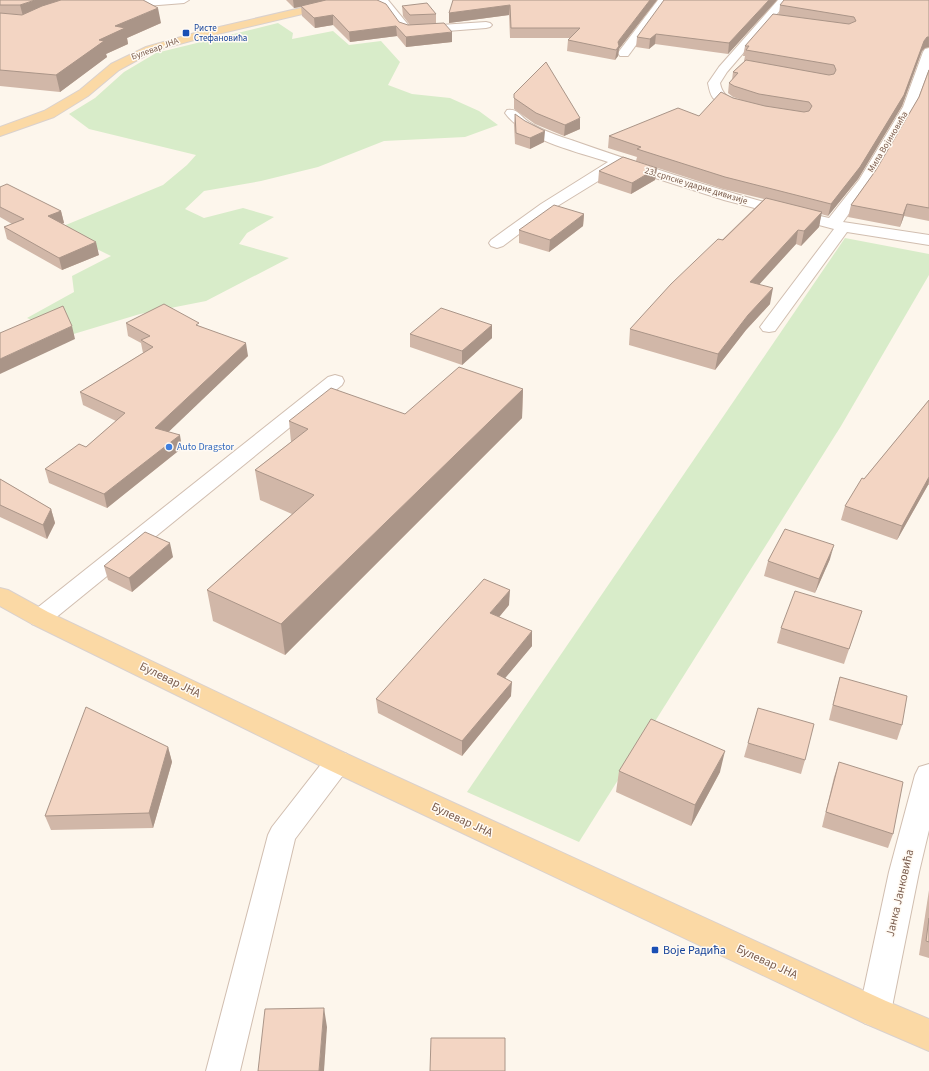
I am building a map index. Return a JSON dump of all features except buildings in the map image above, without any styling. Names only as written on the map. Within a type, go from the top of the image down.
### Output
[{"type":"main road","name":"Булевар ЈНА","points":[[0,132],[49,114],[84,93],[115,67],[150,50],[202,34],[350,0]]},
{"type":"main road","name":"Булевар ЈНА","points":[[0,596],[40,618],[338,762],[875,1012],[929,1035]]},
{"type":"street","points":[[144,2],[184,0]]},
{"type":"street","points":[[383,0],[404,30],[486,25]]},
{"type":"street","points":[[624,53],[664,0]]},
{"type":"street","points":[[754,109],[726,101],[718,95],[714,89],[714,83],[784,0]]},
{"type":"street","points":[[770,18],[785,20]]},
{"type":"street","name":"Мила Војиновића","points":[[838,226],[909,107],[929,52]]},
{"type":"street","points":[[730,63],[745,66]]},
{"type":"street","name":"23. српске ударне дивизије","points":[[512,113],[516,120],[546,136],[619,162],[720,194],[838,226],[929,240]]},
{"type":"street","points":[[497,243],[546,207],[619,162]]},
{"type":"street","points":[[769,327],[838,226]]},
{"type":"street","points":[[40,618],[335,381]]},
{"type":"street","points":[[223,1071],[282,835],[338,762]]},
{"type":"street","name":"Јанка Јанковића","points":[[875,1012],[904,872],[929,775]]},
{"type":"green space","points":[[278,23],[293,33],[292,39],[333,31],[349,45],[381,41],[400,62],[388,85],[412,94],[450,98],[479,111],[498,125],[465,137],[384,141],[318,167],[261,181],[204,191],[185,209],[204,218],[243,208],[274,217],[247,233],[239,244],[289,258],[206,301],[140,314],[67,336],[27,318],[74,292],[72,276],[111,256],[56,229],[163,185],[187,165],[196,155],[89,129],[69,114],[95,98],[124,72],[156,53]]},
{"type":"green space","points":[[845,238],[929,254],[929,275],[841,426],[579,842],[467,792]]},
{"type":"place","name":"Ристе Стефановића","points":[[186,33]]},
{"type":"place","name":"Auto Dragstor","points":[[169,447]]},
{"type":"place","name":"Воје Радића","points":[[655,950]]}]
